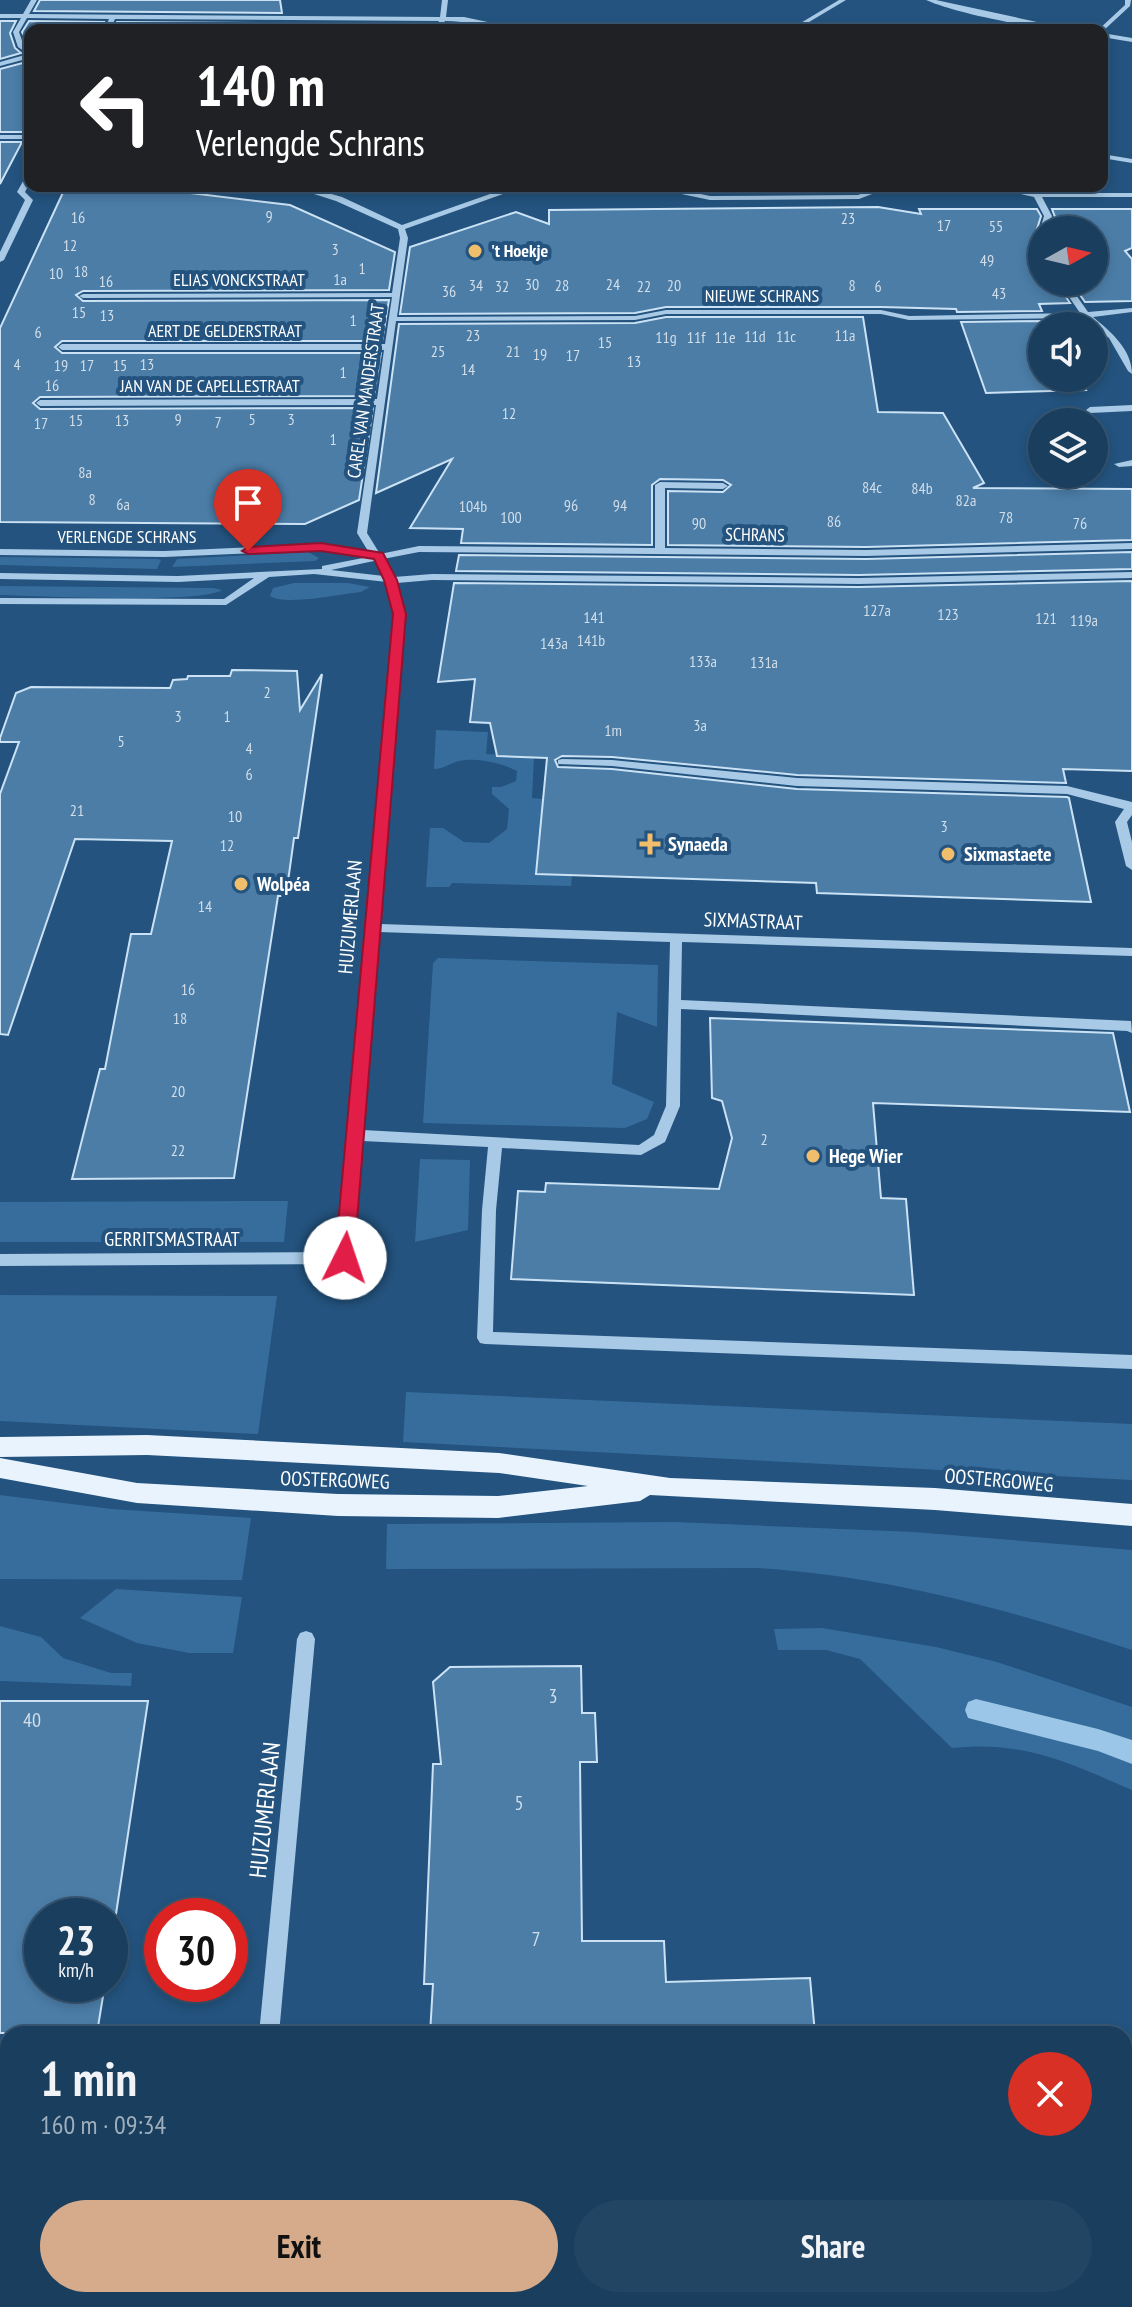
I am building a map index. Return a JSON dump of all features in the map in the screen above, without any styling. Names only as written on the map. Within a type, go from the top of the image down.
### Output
[{"type":"main road","name":"OOSTERGOWEG","points":[[0,1447],[147,1445],[499,1463],[670,1488],[935,1499],[1132,1515]]},
{"type":"main road","name":"OOSTERGOWEG","points":[[0,1468],[137,1493],[448,1509],[498,1507],[670,1488]]},
{"type":"street","points":[[24,49],[17,40],[16,32],[34,0]]},
{"type":"street","points":[[439,24],[445,0]]},
{"type":"street","points":[[802,24],[843,0]]},
{"type":"street","points":[[929,0],[1038,24]]},
{"type":"street","points":[[1108,26],[1128,5],[1128,0]]},
{"type":"street","points":[[110,24],[114,15]]},
{"type":"street","points":[[0,16],[443,19],[496,24]]},
{"type":"street","points":[[1108,34],[1132,40]]},
{"type":"street","points":[[0,64],[24,56]]},
{"type":"street","points":[[0,137],[24,137]]},
{"type":"street","points":[[1108,157],[1132,161]]},
{"type":"street","points":[[0,260],[29,200],[21,192],[24,187]]},
{"type":"street","points":[[315,192],[339,199],[401,228],[498,192]]},
{"type":"street","points":[[681,192],[710,198],[859,197],[871,192]]},
{"type":"street","points":[[1022,192],[1037,195],[1132,195]]},
{"type":"street","points":[[1037,195],[1048,216]]},
{"type":"street","name":"CAREL VAN MANDERSTRAAT","points":[[391,580],[362,533],[404,238],[401,228]]},
{"type":"street","name":"ELIAS VONCKSTRAAT","points":[[83,296],[395,295]]},
{"type":"street","name":"NIEUWE SCHRANS","points":[[1108,312],[1132,310]]},
{"type":"street","name":"NIEUWE SCHRANS","points":[[392,319],[635,318],[681,312],[881,312],[909,318],[1028,317]]},
{"type":"street","points":[[909,318],[913,331]]},
{"type":"street","points":[[1108,334],[1132,371]]},
{"type":"street","name":"AERT DE GELDERSTRAAT","points":[[62,347],[388,347]]},
{"type":"street","name":"JAN VAN DE CAPELLESTRAAT","points":[[40,403],[381,402]]},
{"type":"street","points":[[1108,409],[1132,408]]},
{"type":"street","points":[[1119,464],[1132,463]]},
{"type":"street","points":[[660,550],[660,485],[723,486]]},
{"type":"street","name":"SCHRANS","points":[[378,556],[419,549],[895,553],[1132,546]]},
{"type":"street","name":"VERLENGDE SCHRANS","points":[[0,552],[164,554],[321,547],[378,556]]},
{"type":"street","name":"VERLENGDE SCHRANS","points":[[0,576],[156,579],[266,574],[314,571],[378,556]]},
{"type":"street","name":"VERLENGDE SCHRANS","points":[[314,571],[391,580]]},
{"type":"street","points":[[0,601],[226,602],[266,574]]},
{"type":"street","points":[[391,580],[473,577],[859,581],[1132,575]]},
{"type":"street","name":"HUIZUMERLAAN","points":[[345,1258],[400,614],[391,580]]},
{"type":"street","points":[[562,762],[612,763],[797,782],[1067,790],[1132,806],[1121,822],[1132,866]]},
{"type":"street","name":"SIXMASTRAAT","points":[[374,928],[1132,952]]},
{"type":"street","points":[[354,1135],[641,1150],[660,1138],[673,1106],[676,939]]},
{"type":"street","points":[[676,1004],[1132,1028]]},
{"type":"street","points":[[496,1141],[489,1210],[485,1338],[1132,1362]]},
{"type":"street","name":"GERRITSMASTRAAT","points":[[0,1260],[345,1258]]},
{"type":"street","name":"HUIZUMERLAAN","points":[[270,2026],[306,1639]]},
{"type":"shaded area","points":[[308,552],[319,558],[315,561],[172,567],[177,559]]},
{"type":"shaded area","points":[[0,557],[161,560],[157,569],[0,565]]},
{"type":"shaded area","points":[[294,583],[348,583],[370,587],[361,592],[314,598],[288,600],[270,596],[273,588]]},
{"type":"shaded area","points":[[0,586],[222,590],[184,597],[81,598],[0,595]]},
{"type":"shaded area","points":[[436,730],[488,732],[486,754],[534,757],[532,798],[543,799],[536,873],[572,875],[571,886],[452,883],[449,887],[426,887],[430,828],[443,828],[464,842],[489,843],[507,829],[509,809],[492,794],[492,787],[516,781],[517,771],[481,760],[459,761],[434,769]]},
{"type":"shaded area","points":[[438,958],[658,965],[657,1027],[617,1012],[612,1084],[654,1102],[647,1119],[625,1128],[423,1123],[433,963]]},
{"type":"shaded area","points":[[420,1159],[470,1160],[468,1230],[415,1242]]},
{"type":"shaded area","points":[[288,1201],[284,1242],[0,1242],[0,1202]]},
{"type":"shaded area","points":[[0,1295],[277,1296],[258,1434],[0,1421]]},
{"type":"shaded area","points":[[406,1392],[1132,1424],[1132,1480],[403,1442]]},
{"type":"shaded area","points":[[0,1495],[112,1509],[251,1518],[242,1580],[0,1579]]},
{"type":"shaded area","points":[[675,1522],[914,1532],[1132,1550],[1132,1650],[994,1608],[902,1587],[808,1572],[759,1568],[386,1569],[387,1524]]},
{"type":"shaded area","points":[[116,1589],[242,1597],[233,1653],[189,1653],[137,1643],[80,1618]]},
{"type":"shaded area","points":[[0,1626],[41,1637],[63,1658],[111,1673],[132,1673],[131,1686],[0,1681]]},
{"type":"shaded area","points":[[822,1628],[936,1647],[997,1662],[1132,1707],[1132,1790],[1045,1756],[1001,1747],[952,1748],[860,1659],[826,1650],[778,1650],[774,1629]]},
{"type":"building","points":[[40,0],[280,0],[282,13],[34,11]]},
{"type":"building","points":[[0,21],[16,21],[10,33],[15,48],[21,53],[0,59]]},
{"type":"building","points":[[29,21],[104,22],[103,24],[27,24]]},
{"type":"building","points":[[117,22],[260,23],[256,24]]},
{"type":"building","points":[[24,63],[24,132],[0,132],[0,69]]},
{"type":"building","points":[[0,142],[22,142],[0,184]]},
{"type":"building","points":[[63,192],[183,192],[290,205],[395,252],[389,290],[83,291],[76,295],[83,301],[389,300],[382,341],[62,341],[55,347],[62,353],[381,353],[374,396],[40,397],[33,403],[40,409],[373,408],[359,500],[305,524],[0,522],[0,328]]},
{"type":"building","points":[[878,207],[921,214],[919,209],[1037,209],[1041,216],[1028,216],[1028,296],[1065,296],[1070,303],[1039,304],[1042,311],[666,307],[635,313],[400,314],[410,247],[516,212],[549,224],[549,210]]},
{"type":"building","points":[[1052,209],[1132,209],[1132,248],[1125,251],[1132,259],[1132,301],[1085,302],[1081,296],[1108,296],[1108,216],[1055,216]]},
{"type":"building","points":[[666,317],[863,317],[878,412],[943,413],[984,483],[973,488],[1132,489],[1132,540],[866,547],[668,545],[668,491],[723,492],[731,485],[723,480],[660,479],[652,485],[652,545],[461,543],[463,529],[410,528],[452,459],[376,493],[399,324],[635,323]]},
{"type":"building","points":[[1028,321],[1028,392],[986,393],[961,322]]},
{"type":"building","points":[[1132,552],[1132,569],[859,575],[456,571],[459,555],[866,559]]},
{"type":"building","points":[[1132,581],[1132,771],[1063,769],[1066,783],[797,775],[612,757],[562,756],[555,760],[558,767],[612,769],[797,789],[1067,797],[1091,902],[817,893],[816,883],[536,874],[547,758],[497,756],[490,723],[470,722],[475,679],[438,682],[454,583],[859,587]]},
{"type":"building","points":[[232,670],[297,671],[300,710],[322,674],[298,838],[294,838],[286,896],[278,896],[234,1178],[72,1179],[100,1069],[105,1069],[131,934],[151,934],[172,841],[75,839],[8,1035],[0,1034],[0,794],[19,742],[0,742],[0,738],[16,693],[31,687],[170,688],[173,680],[187,679],[188,676],[230,676]]},
{"type":"building","name":"Hege Wier","points":[[710,1018],[1113,1033],[1130,1112],[873,1103],[881,1198],[906,1199],[914,1295],[511,1279],[518,1191],[545,1192],[546,1183],[719,1189],[732,1138],[722,1101],[712,1098]]},
{"type":"building","points":[[581,1666],[582,1713],[595,1713],[597,1762],[580,1762],[582,1941],[664,1941],[666,1982],[810,1978],[814,2026],[430,2026],[433,1984],[424,1984],[433,1764],[441,1764],[433,1682],[450,1667]]},
{"type":"building","points":[[0,1701],[148,1701],[118,1898],[24,1898],[24,2002],[102,2002],[98,2026],[0,2026]]},
{"type":"waterway","points":[[976,1710],[1098,1740],[1132,1752]]},
{"type":"place","name":"'t Hoekje","points":[[475,251]]},
{"type":"place","name":"Synaeda","points":[[650,844]]},
{"type":"place","name":"Sixmastaete","points":[[948,854]]},
{"type":"place","name":"Wolpéa","points":[[241,884]]},
{"type":"place","name":"Hege Wier","points":[[813,1156]]},
{"type":"route","points":[[248,551],[321,547],[378,556],[391,580],[400,614],[345,1258]]}]
